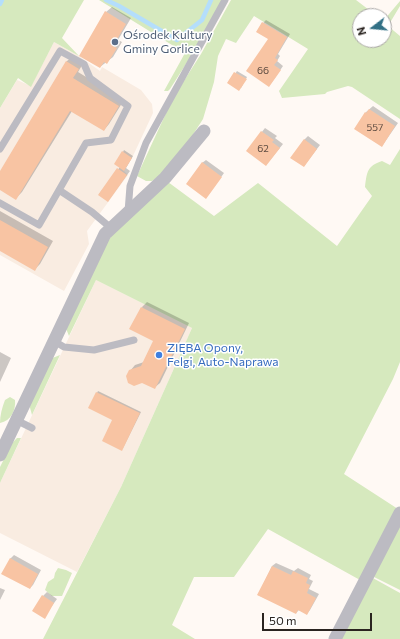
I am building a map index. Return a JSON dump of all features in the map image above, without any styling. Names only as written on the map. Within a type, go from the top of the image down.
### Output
[{"type":"street","points":[[0,455],[104,234],[165,178],[204,132]]},
{"type":"street","points":[[335,639],[400,513]]},
{"type":"lane","points":[[128,212],[130,186],[146,143],[225,0]]},
{"type":"lane","points":[[0,203],[39,225],[86,143],[111,140],[128,106],[90,78],[84,64],[60,51],[1,146]]},
{"type":"lane","points":[[59,190],[92,212],[111,228]]},
{"type":"lane","points":[[54,342],[64,347],[94,350],[134,340]]},
{"type":"lane","points":[[16,420],[32,428]]},
{"type":"shaded area","points":[[54,42],[79,56],[100,71],[102,67],[141,90],[152,104],[153,113],[132,158],[124,171],[128,175],[87,231],[89,244],[64,291],[0,255],[0,108],[17,80],[31,86]]},
{"type":"shaded area","points":[[96,280],[192,328],[121,487],[77,572],[0,533],[0,483]]},
{"type":"green space","points":[[0,0],[84,0],[62,38],[79,56],[54,42],[31,87],[18,78],[0,108]]},
{"type":"green space","points":[[99,0],[223,0],[193,53],[170,89],[168,91],[164,91],[185,53]]},
{"type":"green space","points":[[231,0],[356,0],[366,8],[352,8],[352,48],[392,48],[392,29],[400,36],[400,119],[352,87],[348,86],[327,92],[325,94],[282,98],[279,91],[308,49],[254,16],[236,43],[226,39],[218,56],[214,82],[203,119],[187,144],[169,169],[152,181],[146,181],[137,176],[173,98],[201,54]]},
{"type":"green space","points":[[400,1],[400,6],[392,19],[392,10]]},
{"type":"green space","points":[[400,149],[400,362],[393,379],[344,474],[398,509],[360,580],[268,529],[234,577],[194,577],[172,625],[195,639],[43,639],[121,487],[192,328],[96,280],[69,336],[65,326],[98,258],[113,233],[168,182],[214,216],[258,183],[337,246],[372,196],[365,187],[366,177],[369,170],[373,165],[382,161],[390,165]]},
{"type":"green space","points":[[60,355],[32,415],[29,404],[50,359]]},
{"type":"green space","points":[[10,397],[15,400],[14,411],[7,420],[0,423],[1,412],[5,400]]},
{"type":"green space","points":[[17,438],[21,438],[0,483],[0,467],[12,443]]},
{"type":"green space","points":[[400,520],[400,590],[372,576]]},
{"type":"green space","points":[[58,568],[72,573],[62,596],[52,596],[45,590],[48,582],[54,578]]},
{"type":"green space","points":[[371,577],[400,593],[400,639],[340,639]]},
{"type":"building","points":[[105,11],[126,24],[113,46],[117,48],[107,64],[104,62],[100,68],[79,56]]},
{"type":"building","points":[[262,22],[287,37],[275,58],[278,60],[274,65],[281,70],[269,87],[246,71],[268,39],[256,32]]},
{"type":"building","points":[[66,61],[79,69],[73,78],[119,106],[104,131],[70,111],[16,200],[0,190],[0,171]]},
{"type":"building","points":[[234,72],[247,79],[239,91],[227,83]]},
{"type":"building","points":[[369,109],[395,126],[382,147],[354,129],[365,112],[366,113]]},
{"type":"building","points":[[261,131],[274,140],[272,142],[280,148],[266,166],[246,151]]},
{"type":"building","points":[[304,139],[317,149],[304,167],[290,158]]},
{"type":"building","points":[[122,151],[132,158],[124,171],[114,164]]},
{"type":"building","points":[[202,162],[222,177],[206,199],[186,184]]},
{"type":"building","points":[[117,168],[127,175],[108,202],[98,195]]},
{"type":"building","points":[[0,220],[48,247],[35,271],[0,251]]},
{"type":"building","name":"ZIĘBA Opony, Felgi, Auto-Naprawa","points":[[141,307],[185,329],[155,389],[142,383],[134,386],[128,383],[126,376],[129,370],[141,366],[153,341],[129,329]]},
{"type":"building","points":[[96,392],[140,413],[122,451],[102,441],[112,420],[88,408]]},
{"type":"building","points":[[10,558],[38,574],[30,589],[1,574]]},
{"type":"building","points":[[272,566],[291,575],[293,571],[308,578],[306,583],[310,585],[307,593],[316,598],[307,615],[298,610],[296,614],[257,595]]},
{"type":"building","points":[[42,595],[54,603],[45,619],[32,611]]},
{"type":"waterway","points":[[0,4],[2,0]]},
{"type":"waterway","points":[[106,0],[177,40],[202,20],[211,0]]},
{"type":"place","name":"Ośrodek Kultury Gminy Gorlice","points":[[115,42]]},
{"type":"place","name":"ZIĘBA Opony, Felgi, Auto-Naprawa","points":[[159,355]]}]
